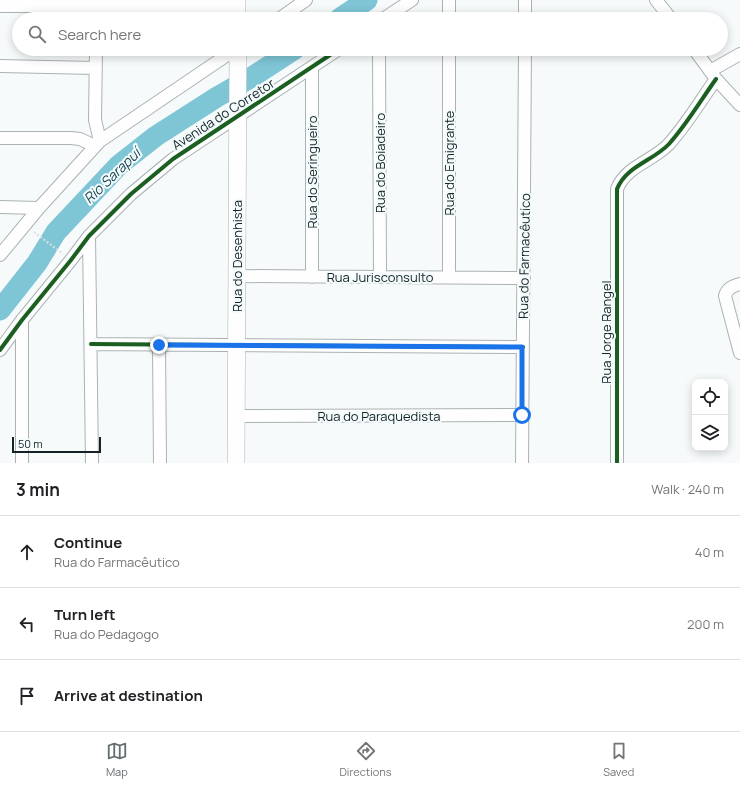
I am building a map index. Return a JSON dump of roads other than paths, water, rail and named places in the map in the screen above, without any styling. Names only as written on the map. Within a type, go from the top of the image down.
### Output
[{"type":"street","points":[[289,12],[306,0]]},
{"type":"street","points":[[394,12],[412,0]]},
{"type":"street","points":[[449,0],[449,12]]},
{"type":"street","points":[[525,0],[525,12]]},
{"type":"street","points":[[656,0],[665,12]]},
{"type":"street","points":[[0,6],[24,3],[160,3],[237,8]]},
{"type":"street","points":[[713,75],[740,54]]},
{"type":"street","points":[[96,56],[95,120],[98,143]]},
{"type":"street","points":[[0,255],[39,208],[98,143],[227,56]]},
{"type":"street","name":"Rua do Desenhista","points":[[236,463],[237,56]]},
{"type":"street","name":"Avenida do Corretor","points":[[0,350],[22,320],[71,260],[88,236],[131,194],[168,163],[328,56]]},
{"type":"street","name":"Rua do Boiadeiro","points":[[379,56],[380,276]]},
{"type":"street","name":"Rua do Emigrante","points":[[449,56],[449,277]]},
{"type":"street","name":"Rua do Farmacêutico","points":[[522,463],[525,56]]},
{"type":"street","points":[[699,56],[713,75],[740,106]]},
{"type":"street","points":[[0,66],[96,68]]},
{"type":"street","name":"Rua do Seringueiro","points":[[312,67],[312,276]]},
{"type":"street","name":"Rua Jorge Rangel","points":[[616,463],[617,189],[626,174],[668,145],[682,128],[713,75]]},
{"type":"street","points":[[0,138],[71,138],[98,143]]},
{"type":"street","points":[[0,208],[39,208]]},
{"type":"street","points":[[88,236],[92,463]]},
{"type":"street","name":"Rua Jurisconsulto","points":[[237,276],[524,278]]},
{"type":"street","points":[[740,284],[730,288],[726,292],[725,296],[740,353]]},
{"type":"street","points":[[22,320],[22,463]]},
{"type":"street","points":[[90,344],[522,347]]},
{"type":"street","points":[[159,345],[160,463]]},
{"type":"street","name":"Rua do Paraquedista","points":[[236,416],[522,415]]},
{"type":"waterway","name":"Rio Sarapuí","points":[[349,12],[367,0]]},
{"type":"waterway","name":"Rio Sarapuí","points":[[0,310],[37,263],[56,232],[119,165],[156,136],[284,56]]}]
